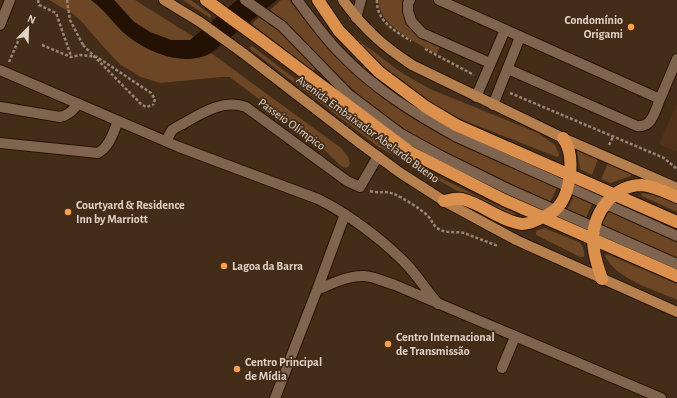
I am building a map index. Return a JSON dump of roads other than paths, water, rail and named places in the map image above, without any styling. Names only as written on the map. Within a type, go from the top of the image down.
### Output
[{"type":"highway","points":[[318,0],[339,32],[379,72],[426,107],[456,125],[569,180],[614,194],[677,222]]},
{"type":"highway","name":"Avenida Embaixador Abelardo Bueno","points":[[210,3],[410,152],[497,197],[543,218],[594,233],[677,276]]},
{"type":"highway","points":[[444,201],[462,199],[511,222],[522,224],[543,218],[556,209],[562,199],[569,180],[570,158],[568,147],[564,138]]},
{"type":"highway","points":[[602,279],[596,259],[594,233],[599,215],[614,194],[630,187],[641,185],[652,186],[677,197]]},
{"type":"main road","name":"Avenida Embaixador Abelardo Bueno","points":[[164,0],[200,22],[243,53],[318,112],[378,156],[444,201],[516,240],[677,312]]},
{"type":"main road","points":[[343,0],[356,18],[372,35],[391,51],[412,65],[564,138],[677,188]]},
{"type":"street","points":[[0,25],[10,0]]},
{"type":"street","points":[[245,0],[282,26],[348,94],[401,134],[441,156],[508,189],[556,209],[594,233],[677,264]]},
{"type":"street","points":[[297,0],[339,52],[368,80],[430,122],[457,137],[569,180],[606,204],[677,236]]},
{"type":"street","points":[[356,18],[361,0]]},
{"type":"street","points":[[410,0],[408,3],[408,11],[412,21],[422,33],[490,63]]},
{"type":"street","points":[[439,0],[660,99]]},
{"type":"street","points":[[476,96],[504,30]]},
{"type":"street","points":[[493,105],[520,37]]},
{"type":"street","points":[[508,69],[642,127],[647,125],[652,117],[677,60]]},
{"type":"street","points":[[0,70],[166,142],[318,199],[334,207],[363,226],[404,263],[438,304]]},
{"type":"street","points":[[0,108],[66,116],[78,104]]},
{"type":"street","name":"Passeio Olímpico","points":[[166,142],[172,130],[217,106],[233,104],[246,107],[347,181],[360,187],[378,156]]},
{"type":"street","points":[[0,143],[98,153],[107,145],[118,121]]},
{"type":"street","points":[[274,398],[317,290],[345,214]]},
{"type":"street","points":[[317,290],[335,282],[363,276],[374,278],[395,285],[661,398]]},
{"type":"street","points":[[502,368],[515,337]]},
{"type":"place","name":"Condomínio Origami","points":[[631,27]]},
{"type":"place","name":"Courtyard & Residence Inn by Marriott","points":[[68,212]]},
{"type":"place","name":"Lagoa da Barra","points":[[224,266]]},
{"type":"place","name":"Centro Internacional de Transmissão","points":[[388,344]]},
{"type":"place","name":"Centro Principal de Mídia","points":[[237,369]]}]
